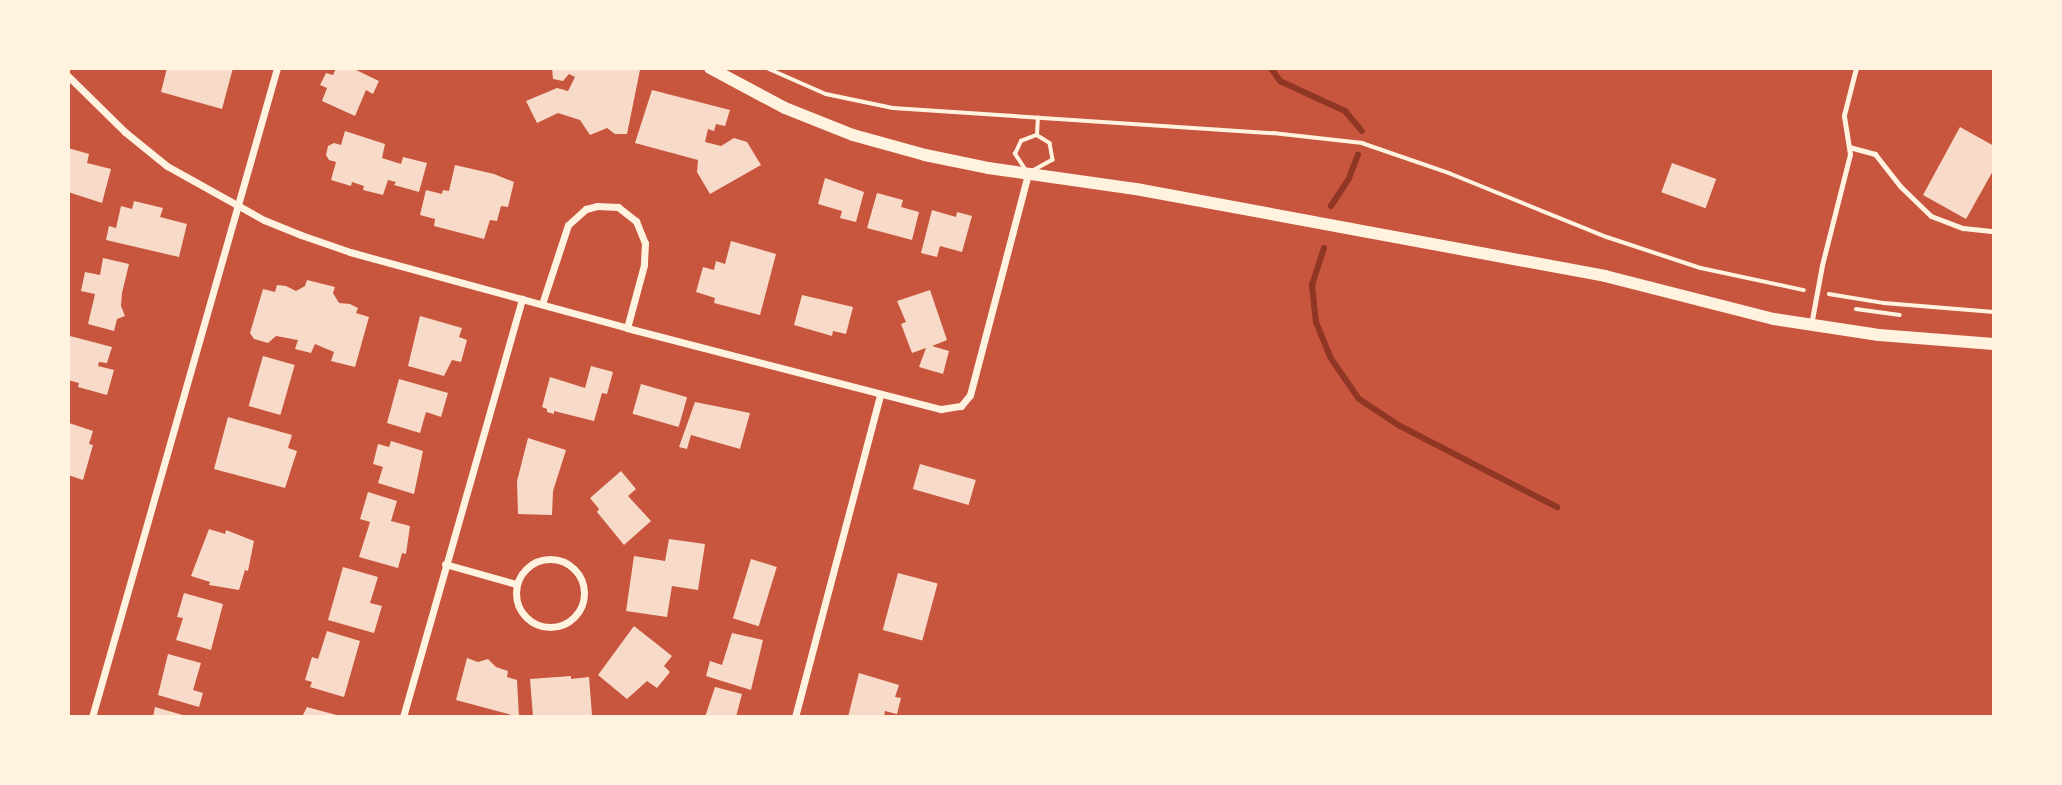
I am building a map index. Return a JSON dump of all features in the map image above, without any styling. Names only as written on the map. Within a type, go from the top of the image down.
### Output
[{"type":"street","points":[[92,717],[277,68]]},
{"type":"street","points":[[710,68],[766,99],[853,135],[925,155],[1027,174],[1125,187],[1605,276],[1774,319],[1880,335],[1994,344]]},
{"type":"street","points":[[68,76],[152,155],[181,175],[264,220],[329,246],[880,396],[941,409],[956,409],[966,402],[974,385],[1027,174]]},
{"type":"street","points":[[542,304],[568,225],[586,209],[597,206],[618,207],[636,221],[645,243],[645,256],[627,328]]},
{"type":"street","points":[[403,717],[522,299]]},
{"type":"street","points":[[795,717],[880,396]]},
{"type":"street","points":[[551,558],[563,561],[580,576],[584,598],[580,609],[565,624],[543,626],[532,623],[518,606],[516,584],[529,565],[551,558]]},
{"type":"street","points":[[445,564],[516,584]]},
{"type":"lane","points":[[1811,325],[1849,147],[1844,115],[1856,68]]},
{"type":"lane","points":[[1849,147],[1875,154],[1900,186],[1931,216],[1963,228],[1994,232]]},
{"type":"path","points":[[766,68],[826,94],[893,108],[1273,133],[1354,142],[1449,173],[1649,251],[1709,270],[1781,286]]},
{"type":"path","points":[[1037,135],[1038,118]]},
{"type":"path","points":[[1015,154],[1021,141],[1037,135]]},
{"type":"path","points":[[1037,135],[1050,143],[1054,160]]},
{"type":"path","points":[[1847,297],[1994,312]]},
{"type":"path","points":[[1856,309],[1900,315]]},
{"type":"building","points":[[167,68],[233,68],[222,109],[161,92]]},
{"type":"building","points":[[336,68],[352,68],[379,81],[373,94],[366,90],[355,116],[322,101],[327,88],[320,85],[326,73],[333,75]]},
{"type":"building","points":[[552,68],[640,70],[627,134],[615,134],[607,128],[590,135],[580,120],[558,113],[537,123],[526,101],[557,88],[568,91],[575,77],[569,74],[563,81],[553,79]]},
{"type":"building","points":[[652,90],[730,110],[725,126],[716,124],[714,131],[708,129],[705,142],[721,146],[734,138],[747,142],[761,165],[710,194],[697,172],[698,160],[635,143]]},
{"type":"building","points":[[1960,127],[1994,146],[1994,169],[1966,219],[1923,195]]},
{"type":"building","points":[[345,131],[385,144],[382,158],[401,164],[403,157],[427,163],[419,192],[394,185],[396,182],[388,180],[383,195],[363,190],[364,186],[352,182],[351,186],[331,180],[336,162],[329,160],[326,155],[328,146],[334,143],[341,145]]},
{"type":"building","points":[[68,148],[89,154],[87,163],[111,169],[102,203],[68,192]]},
{"type":"building","points":[[1672,163],[1716,179],[1706,208],[1661,192]]},
{"type":"building","points":[[455,165],[494,174],[514,182],[508,207],[501,206],[497,221],[490,220],[484,239],[434,226],[435,219],[420,215],[426,190],[442,194],[443,190],[449,191]]},
{"type":"building","points":[[825,178],[864,192],[856,222],[840,218],[842,211],[818,204]]},
{"type":"building","points":[[877,193],[903,200],[901,207],[919,212],[912,240],[867,228]]},
{"type":"building","points":[[134,201],[163,208],[160,217],[187,224],[179,257],[106,240],[109,226],[116,228],[121,206],[132,209]]},
{"type":"building","points":[[932,210],[956,217],[957,212],[972,216],[962,252],[940,246],[937,257],[921,253]]},
{"type":"building","points":[[731,241],[776,254],[760,315],[714,303],[715,298],[696,292],[703,267],[714,270],[716,261],[725,264]]},
{"type":"building","points":[[103,258],[129,264],[121,306],[125,316],[117,319],[114,331],[88,324],[95,294],[81,291],[85,272],[100,275]]},
{"type":"building","points":[[307,280],[335,287],[333,293],[339,303],[350,304],[358,308],[356,313],[369,317],[355,367],[331,361],[334,352],[315,344],[311,353],[295,349],[298,340],[276,336],[268,343],[254,339],[250,333],[263,289],[275,292],[277,285],[296,291],[305,286]]},
{"type":"building","points":[[930,290],[947,340],[932,346],[949,351],[943,374],[919,367],[926,348],[912,353],[901,324],[906,322],[897,301]]},
{"type":"building","points":[[802,295],[853,307],[846,334],[833,331],[832,336],[794,325]]},
{"type":"building","points":[[420,316],[462,328],[459,337],[467,340],[461,362],[452,360],[444,376],[408,366]]},
{"type":"building","points":[[70,336],[112,347],[107,363],[99,362],[98,366],[114,370],[107,395],[78,387],[79,383],[68,380]]},
{"type":"building","points":[[263,356],[295,365],[280,415],[249,406]]},
{"type":"building","points":[[591,366],[613,372],[607,394],[602,393],[594,421],[554,411],[554,414],[542,407],[550,377],[585,388]]},
{"type":"building","points":[[399,379],[448,393],[441,417],[426,412],[420,433],[387,423]]},
{"type":"building","points":[[641,384],[687,397],[679,427],[632,414]]},
{"type":"building","points":[[695,402],[750,413],[740,449],[691,435],[687,449],[679,447]]},
{"type":"building","points":[[228,417],[292,435],[288,448],[297,451],[285,488],[214,469]]},
{"type":"building","points":[[69,423],[93,431],[89,444],[93,445],[83,480],[68,475]]},
{"type":"building","points":[[528,438],[566,450],[553,491],[552,515],[518,514],[517,481]]},
{"type":"building","points":[[391,441],[423,451],[414,494],[378,483],[383,467],[373,464],[378,444],[389,447]]},
{"type":"building","points":[[920,464],[976,480],[969,505],[913,489]]},
{"type":"building","points":[[621,471],[636,489],[628,496],[651,521],[624,545],[597,512],[599,509],[590,498]]},
{"type":"building","points":[[368,492],[397,501],[391,521],[410,526],[406,554],[402,553],[398,568],[359,557],[370,522],[360,519]]},
{"type":"building","points":[[209,529],[225,534],[226,530],[254,541],[248,571],[245,570],[239,590],[209,585],[210,582],[191,576]]},
{"type":"building","points":[[669,539],[705,544],[698,590],[672,586],[667,617],[626,611],[634,556],[665,561]]},
{"type":"building","points":[[751,559],[777,567],[759,626],[733,618]]},
{"type":"building","points":[[343,567],[378,577],[370,603],[382,606],[374,633],[328,620]]},
{"type":"building","points":[[898,573],[938,584],[922,641],[883,630]]},
{"type":"building","points":[[184,593],[223,604],[211,650],[176,640],[183,618],[177,617]]},
{"type":"building","points":[[634,626],[672,656],[664,666],[670,672],[657,688],[647,681],[627,699],[598,675]]},
{"type":"building","points":[[327,631],[360,641],[344,697],[310,687],[312,682],[305,680],[312,657],[318,659]]},
{"type":"building","points":[[732,633],[763,640],[751,690],[706,676],[710,661],[722,665]]},
{"type":"building","points":[[168,654],[201,663],[193,690],[203,693],[199,707],[158,695]]},
{"type":"building","points":[[467,658],[478,662],[488,659],[496,667],[508,671],[507,677],[517,680],[519,717],[456,700]]},
{"type":"building","points":[[859,673],[899,685],[895,697],[901,698],[897,714],[885,711],[884,717],[848,717]]},
{"type":"building","points":[[571,676],[571,679],[589,677],[592,715],[533,717],[530,679]]},
{"type":"building","points":[[715,687],[742,694],[736,717],[705,717]]},
{"type":"building","points":[[155,707],[186,716],[186,717],[153,717]]},
{"type":"building","points":[[307,707],[340,716],[340,717],[302,717]]},
{"type":"waterway","points":[[1271,68],[1280,81],[1345,111],[1362,131]]},
{"type":"waterway","points":[[1331,206],[1349,178],[1358,155]]},
{"type":"waterway","points":[[1324,248],[1312,285],[1316,322],[1330,357],[1359,399],[1400,426],[1557,507]]}]
